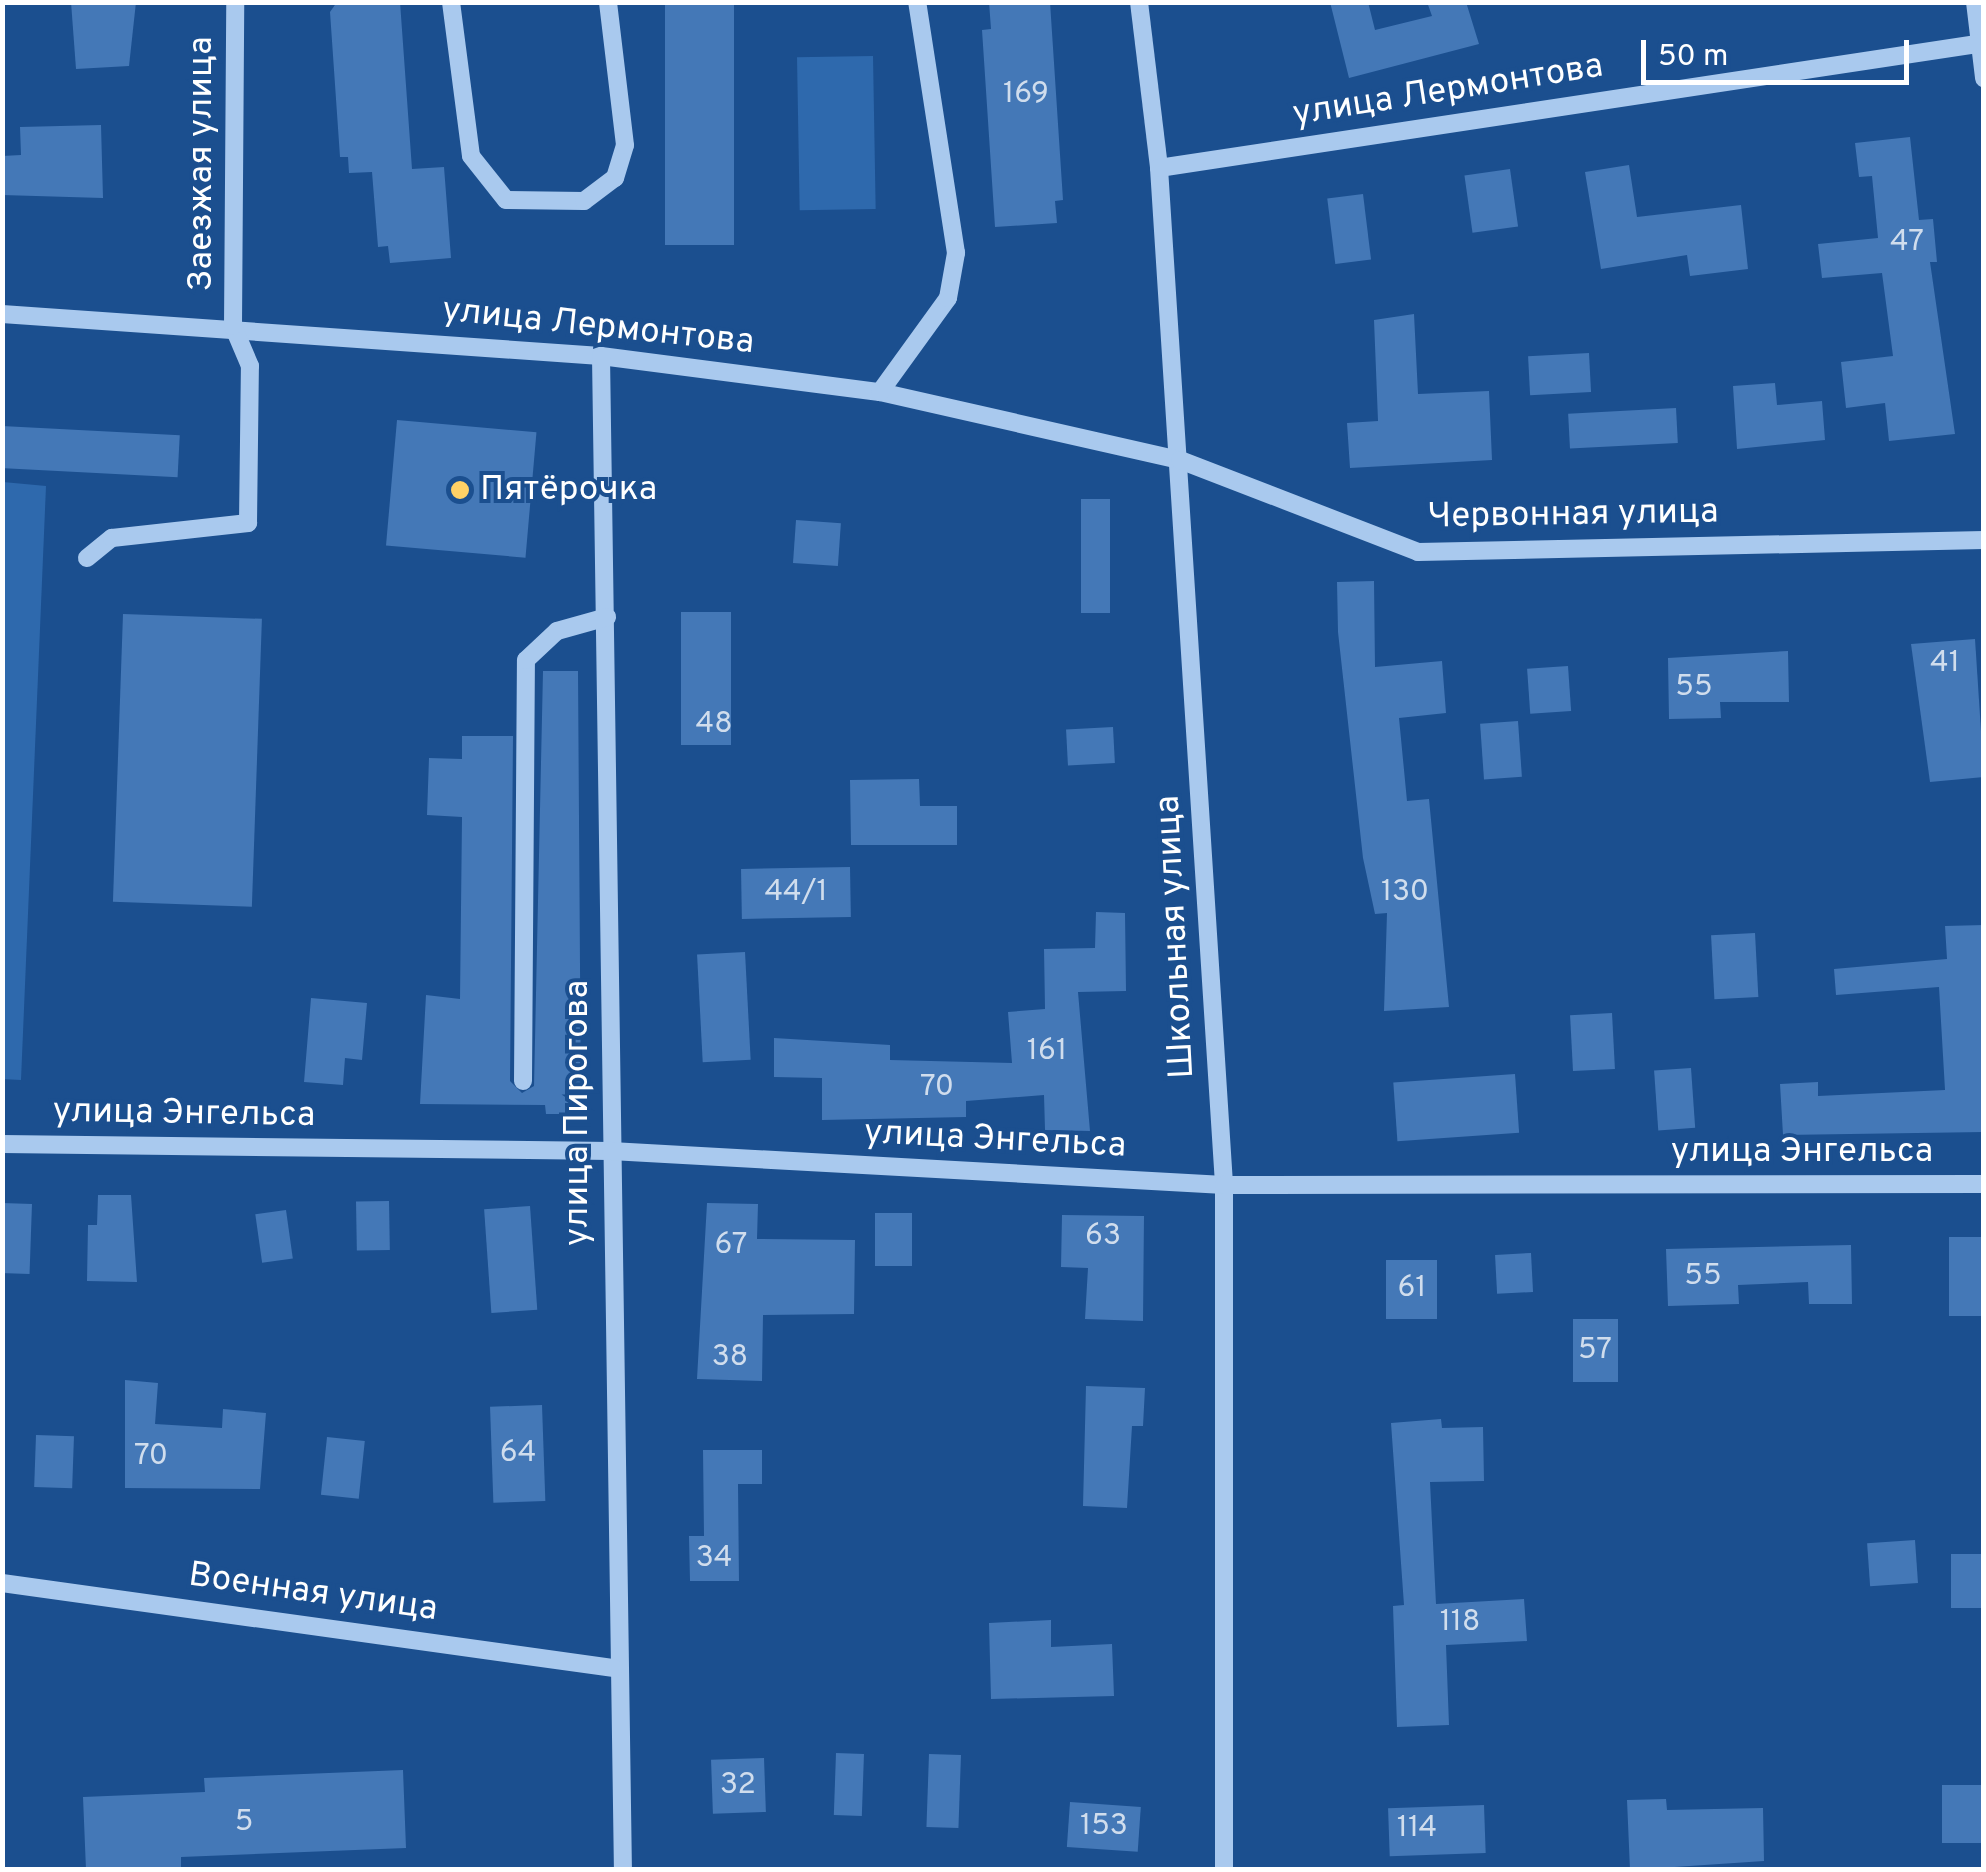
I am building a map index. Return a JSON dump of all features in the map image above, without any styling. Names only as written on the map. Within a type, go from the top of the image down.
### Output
[{"type":"street","name":"Заезжая улица","points":[[233,326],[236,2]]},
{"type":"street","points":[[451,2],[471,156],[506,200],[584,201],[615,178],[625,145],[608,2]]},
{"type":"street","points":[[880,392],[948,298],[956,253],[917,2]]},
{"type":"street","name":"Школьная улица","points":[[1138,2],[1160,168],[1224,1185],[1224,1870]]},
{"type":"street","points":[[1975,2],[1984,78]]},
{"type":"street","name":"улица Лермонтова","points":[[1160,168],[1981,44]]},
{"type":"street","name":"улица Лермонтова","points":[[2,314],[233,326],[600,356],[880,392],[1180,460]]},
{"type":"street","points":[[87,558],[112,538],[248,522],[250,366],[233,326]]},
{"type":"street","name":"улица Пирогова","points":[[600,356],[606,616],[614,1668],[622,1870]]},
{"type":"street","name":"Червонная улица","points":[[1180,460],[1418,552],[1984,540]]},
{"type":"street","points":[[523,1081],[526,660],[557,630],[606,616]]},
{"type":"street","name":"улица Энгельса","points":[[2,1144],[611,1152],[1224,1185],[1984,1184]]},
{"type":"street","name":"Военная улица","points":[[2,1583],[614,1668]]},
{"type":"shaded area","points":[[873,56],[876,209],[800,210],[797,57]]},
{"type":"shaded area","points":[[3,482],[46,486],[21,1080],[2,1079]]},
{"type":"building","points":[[71,2],[136,2],[129,66],[76,69]]},
{"type":"building","points":[[337,2],[400,2],[412,169],[444,167],[451,258],[390,263],[388,246],[378,247],[372,172],[349,173],[348,157],[340,157],[330,12]]},
{"type":"building","points":[[665,2],[734,2],[734,245],[665,245]]},
{"type":"building","points":[[989,2],[1050,2],[1063,200],[1055,201],[1057,223],[995,227],[982,30],[991,29]]},
{"type":"building","points":[[1330,2],[1368,2],[1375,30],[1432,16],[1427,2],[1466,2],[1479,44],[1349,78]]},
{"type":"building","points":[[101,125],[103,198],[2,195],[2,156],[21,155],[20,127]]},
{"type":"building","points":[[1910,137],[1919,220],[1933,219],[1937,262],[1930,262],[1955,434],[1889,441],[1885,403],[1846,408],[1841,362],[1893,356],[1882,273],[1822,278],[1818,244],[1878,238],[1872,176],[1859,177],[1855,143]]},
{"type":"building","points":[[1629,165],[1637,217],[1741,205],[1748,269],[1690,276],[1687,255],[1601,269],[1585,172]]},
{"type":"building","points":[[1510,169],[1518,226],[1473,233],[1464,175]]},
{"type":"building","points":[[1363,194],[1371,260],[1335,264],[1327,198]]},
{"type":"building","points":[[1414,314],[1418,394],[1489,391],[1492,460],[1350,468],[1347,423],[1378,421],[1374,320]]},
{"type":"building","points":[[1589,353],[1591,392],[1530,395],[1528,356]]},
{"type":"building","points":[[1775,383],[1777,405],[1822,401],[1825,440],[1737,449],[1733,386]]},
{"type":"building","points":[[1676,408],[1678,443],[1570,449],[1568,414]]},
{"type":"building","name":"Пятёрочка","points":[[397,420],[536,432],[525,558],[386,546]]},
{"type":"building","points":[[2,426],[180,435],[178,477],[2,468]]},
{"type":"building","points":[[1081,499],[1110,499],[1110,613],[1081,613]]},
{"type":"building","points":[[796,520],[841,523],[838,566],[793,563]]},
{"type":"building","points":[[1374,581],[1375,667],[1442,661],[1446,713],[1399,718],[1407,801],[1429,799],[1449,1007],[1384,1011],[1387,913],[1375,914],[1363,858],[1338,632],[1337,582]]},
{"type":"building","points":[[681,612],[731,612],[731,745],[681,745]]},
{"type":"building","points":[[123,614],[262,619],[252,907],[113,902]]},
{"type":"building","points":[[1975,639],[1984,777],[1930,782],[1911,644]]},
{"type":"building","points":[[1788,651],[1789,702],[1720,702],[1721,718],[1669,719],[1668,658]]},
{"type":"building","points":[[1568,666],[1571,711],[1530,714],[1527,669]]},
{"type":"building","points":[[543,671],[578,671],[581,1114],[546,1114],[545,1105],[420,1104],[426,995],[460,999],[462,817],[427,815],[429,758],[462,759],[462,736],[513,736],[510,1081],[522,1093],[534,1086]]},
{"type":"building","points":[[1518,721],[1522,777],[1484,780],[1480,724]]},
{"type":"building","points":[[1113,727],[1115,763],[1068,765],[1066,729]]},
{"type":"building","points":[[919,779],[920,806],[957,806],[957,845],[851,845],[850,780]]},
{"type":"building","points":[[850,867],[851,917],[742,919],[741,869]]},
{"type":"building","points":[[1096,912],[1125,913],[1126,991],[1078,992],[1090,1131],[1045,1130],[1044,1095],[966,1101],[966,1117],[822,1120],[822,1078],[774,1077],[774,1038],[890,1045],[890,1060],[1012,1063],[1008,1012],[1045,1009],[1044,949],[1095,948]]},
{"type":"building","points":[[1984,925],[1984,1132],[1783,1135],[1780,1084],[1818,1082],[1818,1096],[1945,1090],[1939,987],[1836,995],[1834,969],[1947,959],[1945,926]]},
{"type":"building","points":[[1755,933],[1758,997],[1714,999],[1711,935]]},
{"type":"building","points":[[745,952],[751,1060],[703,1062],[697,955]]},
{"type":"building","points":[[311,998],[367,1003],[362,1060],[345,1058],[343,1085],[304,1082]]},
{"type":"building","points":[[1612,1013],[1615,1069],[1573,1071],[1570,1015]]},
{"type":"building","points":[[1691,1068],[1695,1128],[1658,1130],[1654,1071]]},
{"type":"building","points":[[1515,1074],[1519,1133],[1397,1141],[1393,1083]]},
{"type":"building","points":[[98,1195],[131,1195],[137,1282],[87,1281],[88,1225],[97,1225]]},
{"type":"building","points":[[389,1201],[390,1250],[357,1251],[356,1202]]},
{"type":"building","points":[[2,1203],[32,1204],[30,1274],[2,1273]]},
{"type":"building","points":[[707,1203],[758,1204],[757,1239],[855,1240],[854,1314],[763,1315],[762,1381],[697,1379]]},
{"type":"building","points":[[530,1206],[537,1310],[491,1313],[484,1209]]},
{"type":"building","points":[[286,1210],[293,1259],[262,1263],[255,1214]]},
{"type":"building","points":[[875,1213],[912,1213],[912,1266],[875,1266]]},
{"type":"building","points":[[1062,1215],[1144,1216],[1143,1321],[1085,1319],[1088,1268],[1061,1267]]},
{"type":"building","points":[[1949,1237],[1984,1237],[1984,1316],[1949,1316]]},
{"type":"building","points":[[1851,1245],[1852,1304],[1809,1304],[1808,1282],[1738,1285],[1739,1304],[1668,1306],[1666,1249]]},
{"type":"building","points":[[1531,1253],[1533,1292],[1497,1294],[1495,1255]]},
{"type":"building","points":[[1386,1260],[1437,1260],[1437,1319],[1386,1319]]},
{"type":"building","points":[[1573,1319],[1618,1319],[1618,1382],[1573,1382]]},
{"type":"building","points":[[125,1380],[158,1383],[155,1424],[222,1428],[223,1409],[266,1413],[260,1489],[125,1488]]},
{"type":"building","points":[[1086,1386],[1145,1388],[1143,1426],[1132,1426],[1127,1508],[1083,1506]]},
{"type":"building","points":[[542,1405],[545,1501],[493,1503],[490,1407]]},
{"type":"building","points":[[1441,1419],[1442,1428],[1483,1427],[1484,1481],[1430,1482],[1436,1604],[1524,1599],[1527,1641],[1446,1645],[1449,1725],[1397,1727],[1393,1606],[1404,1605],[1391,1423]]},
{"type":"building","points":[[36,1435],[74,1436],[72,1488],[34,1487]]},
{"type":"building","points":[[327,1437],[365,1441],[359,1499],[321,1495]]},
{"type":"building","points":[[703,1450],[762,1450],[762,1484],[738,1484],[739,1581],[690,1581],[689,1536],[704,1536]]},
{"type":"building","points":[[1915,1540],[1918,1583],[1870,1586],[1867,1543]]},
{"type":"building","points":[[1951,1554],[1984,1554],[1984,1608],[1951,1608]]},
{"type":"building","points":[[1051,1620],[1051,1647],[1112,1644],[1114,1696],[991,1699],[989,1623]]},
{"type":"building","points":[[836,1753],[864,1754],[862,1816],[834,1815]]},
{"type":"building","points":[[929,1754],[961,1755],[958,1828],[926,1827]]},
{"type":"building","points":[[764,1758],[766,1812],[713,1814],[711,1760]]},
{"type":"building","points":[[403,1770],[406,1848],[181,1857],[181,1870],[86,1870],[83,1797],[205,1792],[204,1778]]},
{"type":"building","points":[[1942,1785],[1984,1785],[1984,1843],[1942,1843]]},
{"type":"building","points":[[1666,1799],[1667,1810],[1763,1808],[1764,1861],[1630,1870],[1627,1800]]},
{"type":"building","points":[[1070,1802],[1141,1807],[1138,1852],[1067,1847]]},
{"type":"building","points":[[1484,1805],[1486,1853],[1390,1856],[1388,1808]]},
{"type":"place","name":"Пятёрочка","points":[[460,490]]}]
